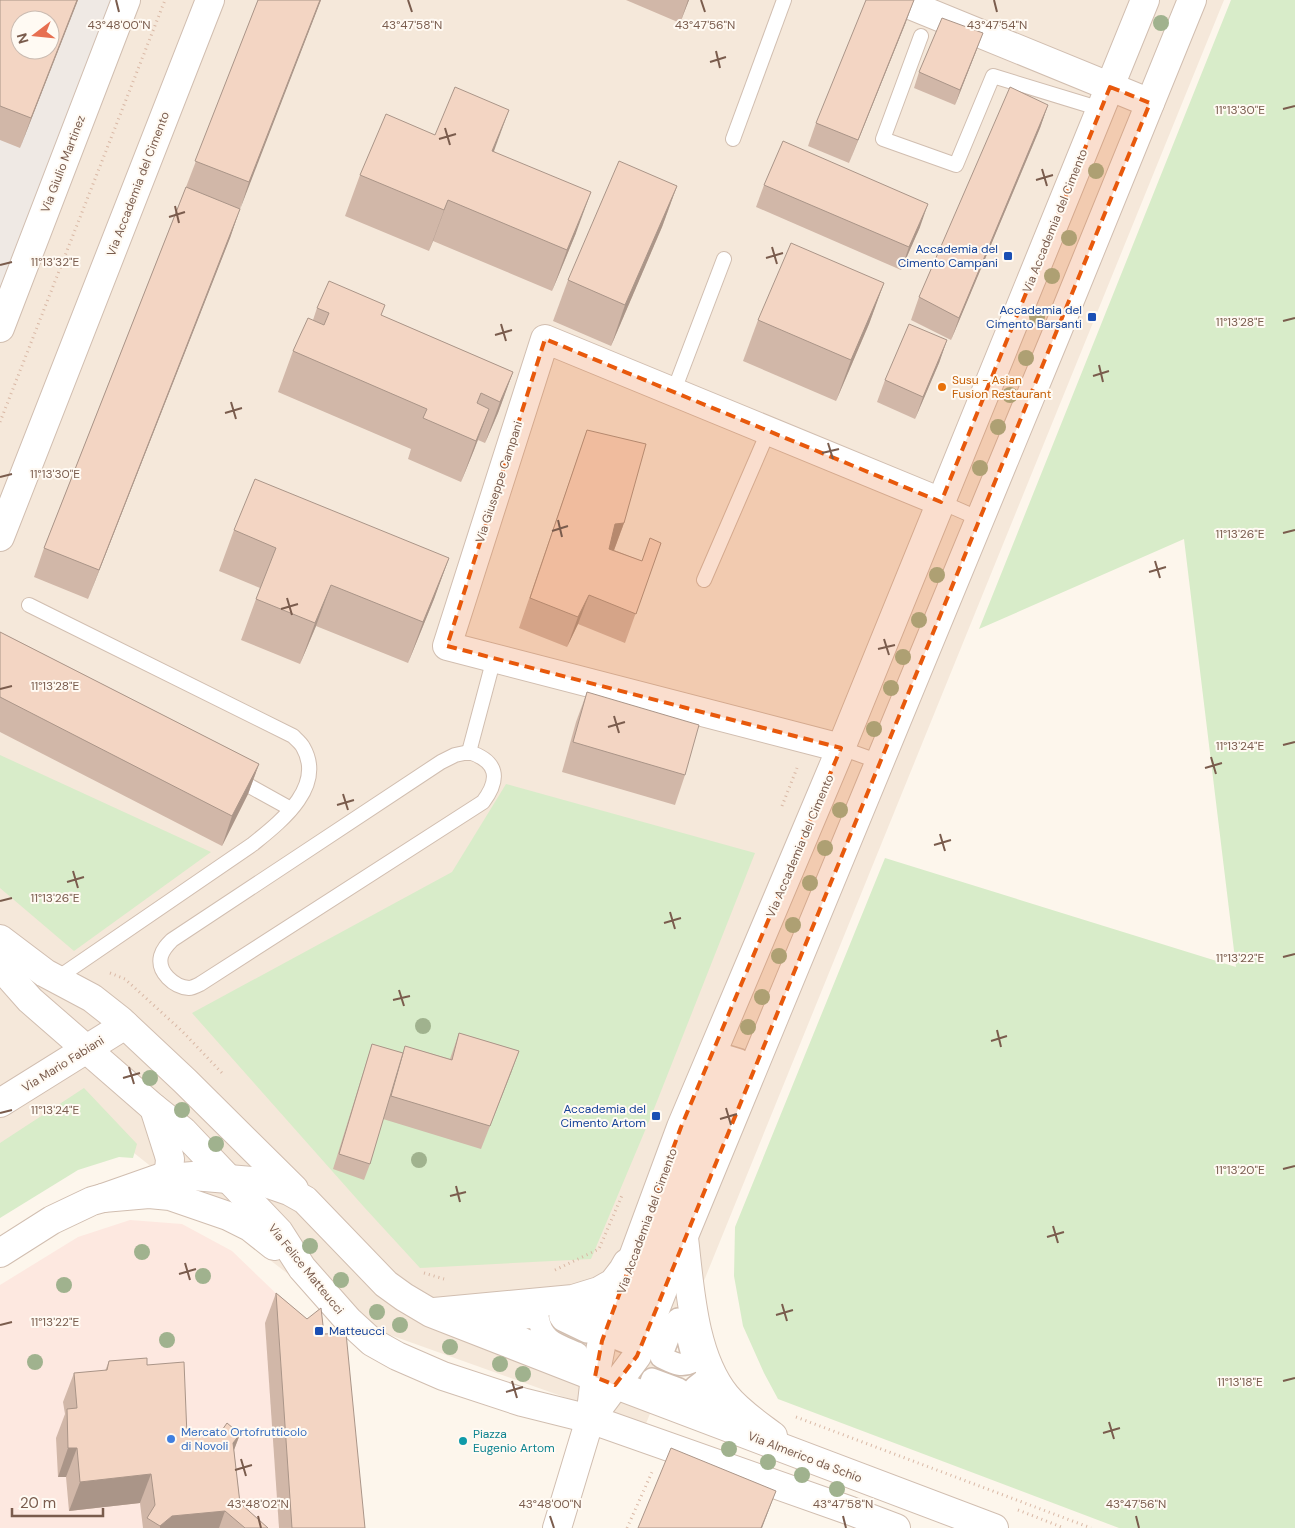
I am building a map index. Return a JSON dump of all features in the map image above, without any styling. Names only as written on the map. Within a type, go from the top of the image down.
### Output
[{"type":"street","name":"Via Giulio Martinez","points":[[0,328],[126,0]]},
{"type":"street","name":"Via Accademia del Cimento","points":[[0,537],[210,0]]},
{"type":"street","points":[[898,0],[1105,98],[1150,103]]},
{"type":"street","name":"Via Accademia del Cimento","points":[[590,1419],[605,1381],[602,1341],[681,1127],[841,748],[1145,0]]},
{"type":"street","name":"Via Accademia del Cimento","points":[[605,1381],[637,1356],[684,1236],[1192,0]]},
{"type":"street","name":"Via Giuseppe Campani","points":[[841,748],[447,646],[545,339],[941,502]]},
{"type":"street","points":[[0,939],[45,973],[92,998],[125,1025],[152,1049],[305,1200],[379,1278],[400,1294],[431,1313],[605,1381]]},
{"type":"street","name":"Via Felice Matteucci","points":[[0,966],[30,1000],[183,1131],[279,1232],[302,1268],[348,1320],[372,1342],[383,1349],[443,1376],[522,1402],[590,1419]]},
{"type":"street","name":"Via Mario Fabiani","points":[[0,1103],[125,1025]]},
{"type":"street","points":[[727,1056],[740,1060],[625,1342],[615,1338],[727,1056]]},
{"type":"street","points":[[154,1108],[170,1159],[169,1171],[160,1178]]},
{"type":"street","points":[[0,1253],[61,1216],[92,1201],[160,1178],[192,1176],[263,1182],[305,1200]]},
{"type":"street","points":[[102,1198],[149,1194],[170,1196],[183,1200],[228,1216],[250,1227],[302,1268]]},
{"type":"street","points":[[431,1313],[566,1300],[599,1291],[613,1283],[623,1270],[643,1230]]},
{"type":"street","name":"Via Accademia del Cimento","points":[[684,1236],[696,1323],[709,1369],[731,1401],[749,1418],[794,1453]]},
{"type":"street","name":"Via Almerico da Schio","points":[[605,1381],[994,1528]]},
{"type":"street","points":[[557,1528],[590,1419],[896,1528]]},
{"type":"lane","points":[[733,139],[784,0]]},
{"type":"lane","points":[[921,36],[883,139],[956,165],[993,76],[1105,98]]},
{"type":"lane","points":[[673,392],[724,259]]},
{"type":"lane","points":[[704,580],[768,432]]},
{"type":"lane","points":[[941,502],[980,518]]},
{"type":"lane","points":[[29,606],[293,736],[303,746],[309,763],[308,782],[299,800],[279,823],[253,844],[56,980]]},
{"type":"lane","points":[[469,752],[494,658]]},
{"type":"lane","points":[[841,748],[880,762]]},
{"type":"lane","points":[[469,752],[481,756],[491,766],[495,778],[490,792],[483,802],[200,984],[190,988],[177,985],[165,975],[160,958],[164,948],[172,940],[442,762],[455,755],[469,752]]},
{"type":"lane","points":[[223,772],[291,809]]},
{"type":"path","points":[[0,422],[165,0]]},
{"type":"path","points":[[780,810],[798,765]]},
{"type":"path","points":[[81,962],[125,978],[183,1032],[223,1074]]},
{"type":"path","points":[[554,1270],[599,1249],[626,1187]]},
{"type":"path","points":[[416,1269],[442,1279],[451,1279]]},
{"type":"path","points":[[788,1414],[1091,1528]]},
{"type":"path","points":[[627,1528],[652,1472]]},
{"type":"highlighted area","points":[[1110,87],[1150,103],[637,1356],[615,1385],[595,1377],[602,1341],[681,1127],[841,748],[447,646],[545,339],[941,502]]},
{"type":"shaded area","points":[[0,0],[123,0],[0,293]]},
{"type":"shaded area","points":[[123,0],[1224,0],[645,1426],[348,1320],[105,1130],[0,1196],[0,293]]},
{"type":"shaded area","name":"Mercato Ortofrutticolo di Novoli","points":[[130,1220],[182,1224],[232,1251],[335,1350],[351,1528],[0,1528],[0,1285],[78,1237]]},
{"type":"green space","points":[[1231,0],[1295,0],[1295,1528],[1119,1528],[778,1399],[743,1326],[734,1276],[735,1227],[885,858],[1236,967],[1184,539],[979,629]]},
{"type":"green space","points":[[0,755],[211,852],[74,951],[0,888]]},
{"type":"green space","points":[[506,784],[755,853],[652,1114],[591,1259],[420,1268],[192,1013],[452,872]]},
{"type":"green space","points":[[84,1088],[137,1144],[133,1158],[119,1157],[78,1170],[0,1218],[0,1143]]},
{"type":"building","points":[[0,0],[77,0],[60,44],[60,10],[10,10],[10,60],[54,60],[31,118],[0,106]]},
{"type":"building","points":[[258,0],[320,0],[249,182],[195,161]]},
{"type":"building","points":[[866,0],[914,0],[858,140],[816,123]]},
{"type":"building","points":[[942,18],[983,33],[960,90],[919,72]]},
{"type":"building","points":[[455,87],[509,110],[492,151],[591,192],[567,250],[448,200],[444,210],[360,175],[386,114],[435,135]]},
{"type":"building","points":[[1010,87],[1048,105],[959,318],[919,297]]},
{"type":"building","points":[[783,141],[928,204],[909,247],[764,185]]},
{"type":"building","points":[[619,161],[677,186],[625,305],[568,280]]},
{"type":"building","points":[[186,187],[240,209],[99,570],[44,548]]},
{"type":"building","points":[[791,243],[884,283],[851,360],[758,320]]},
{"type":"building","points":[[329,281],[385,305],[381,315],[513,372],[500,402],[481,393],[477,403],[489,409],[476,441],[423,418],[427,409],[293,351],[308,318],[324,325],[329,313],[317,308]]},
{"type":"building","points":[[909,324],[947,340],[923,397],[885,380]]},
{"type":"building","points":[[587,430],[646,444],[624,523],[615,524],[609,549],[642,561],[650,538],[661,543],[636,614],[589,595],[578,617],[530,598]]},
{"type":"building","points":[[255,479],[449,558],[423,622],[331,585],[315,623],[256,599],[276,548],[234,530]]},
{"type":"building","points":[[0,632],[259,764],[232,816],[0,697]]},
{"type":"building","points":[[587,692],[699,725],[685,775],[573,742]]},
{"type":"building","points":[[459,1033],[519,1051],[490,1126],[391,1096],[405,1046],[452,1060]]},
{"type":"building","points":[[372,1044],[403,1053],[370,1164],[339,1154]]},
{"type":"building","points":[[276,1293],[307,1319],[321,1308],[324,1334],[346,1333],[365,1528],[292,1528]]},
{"type":"building","points":[[147,1358],[147,1365],[184,1362],[187,1436],[220,1433],[227,1423],[240,1434],[233,1443],[240,1503],[268,1528],[245,1528],[225,1511],[172,1516],[160,1526],[147,1518],[155,1505],[151,1474],[80,1482],[77,1448],[68,1448],[67,1409],[77,1408],[74,1373],[107,1370],[109,1361]]},
{"type":"building","points":[[671,1448],[776,1491],[761,1528],[638,1528]]},
{"type":"place","name":"Accademia del Cimento Campani","points":[[1008,256]]},
{"type":"place","name":"Accademia del Cimento Barsanti","points":[[1092,317]]},
{"type":"place","name":"Susu - Asian Fusion Restaurant","points":[[942,387]]},
{"type":"place","name":"Accademia del Cimento Artom","points":[[656,1116]]},
{"type":"place","name":"Matteucci","points":[[319,1331]]},
{"type":"place","name":"Mercato Ortofrutticolo di Novoli","points":[[171,1439]]},
{"type":"place","name":"Piazza Eugenio Artom","points":[[463,1441]]}]
